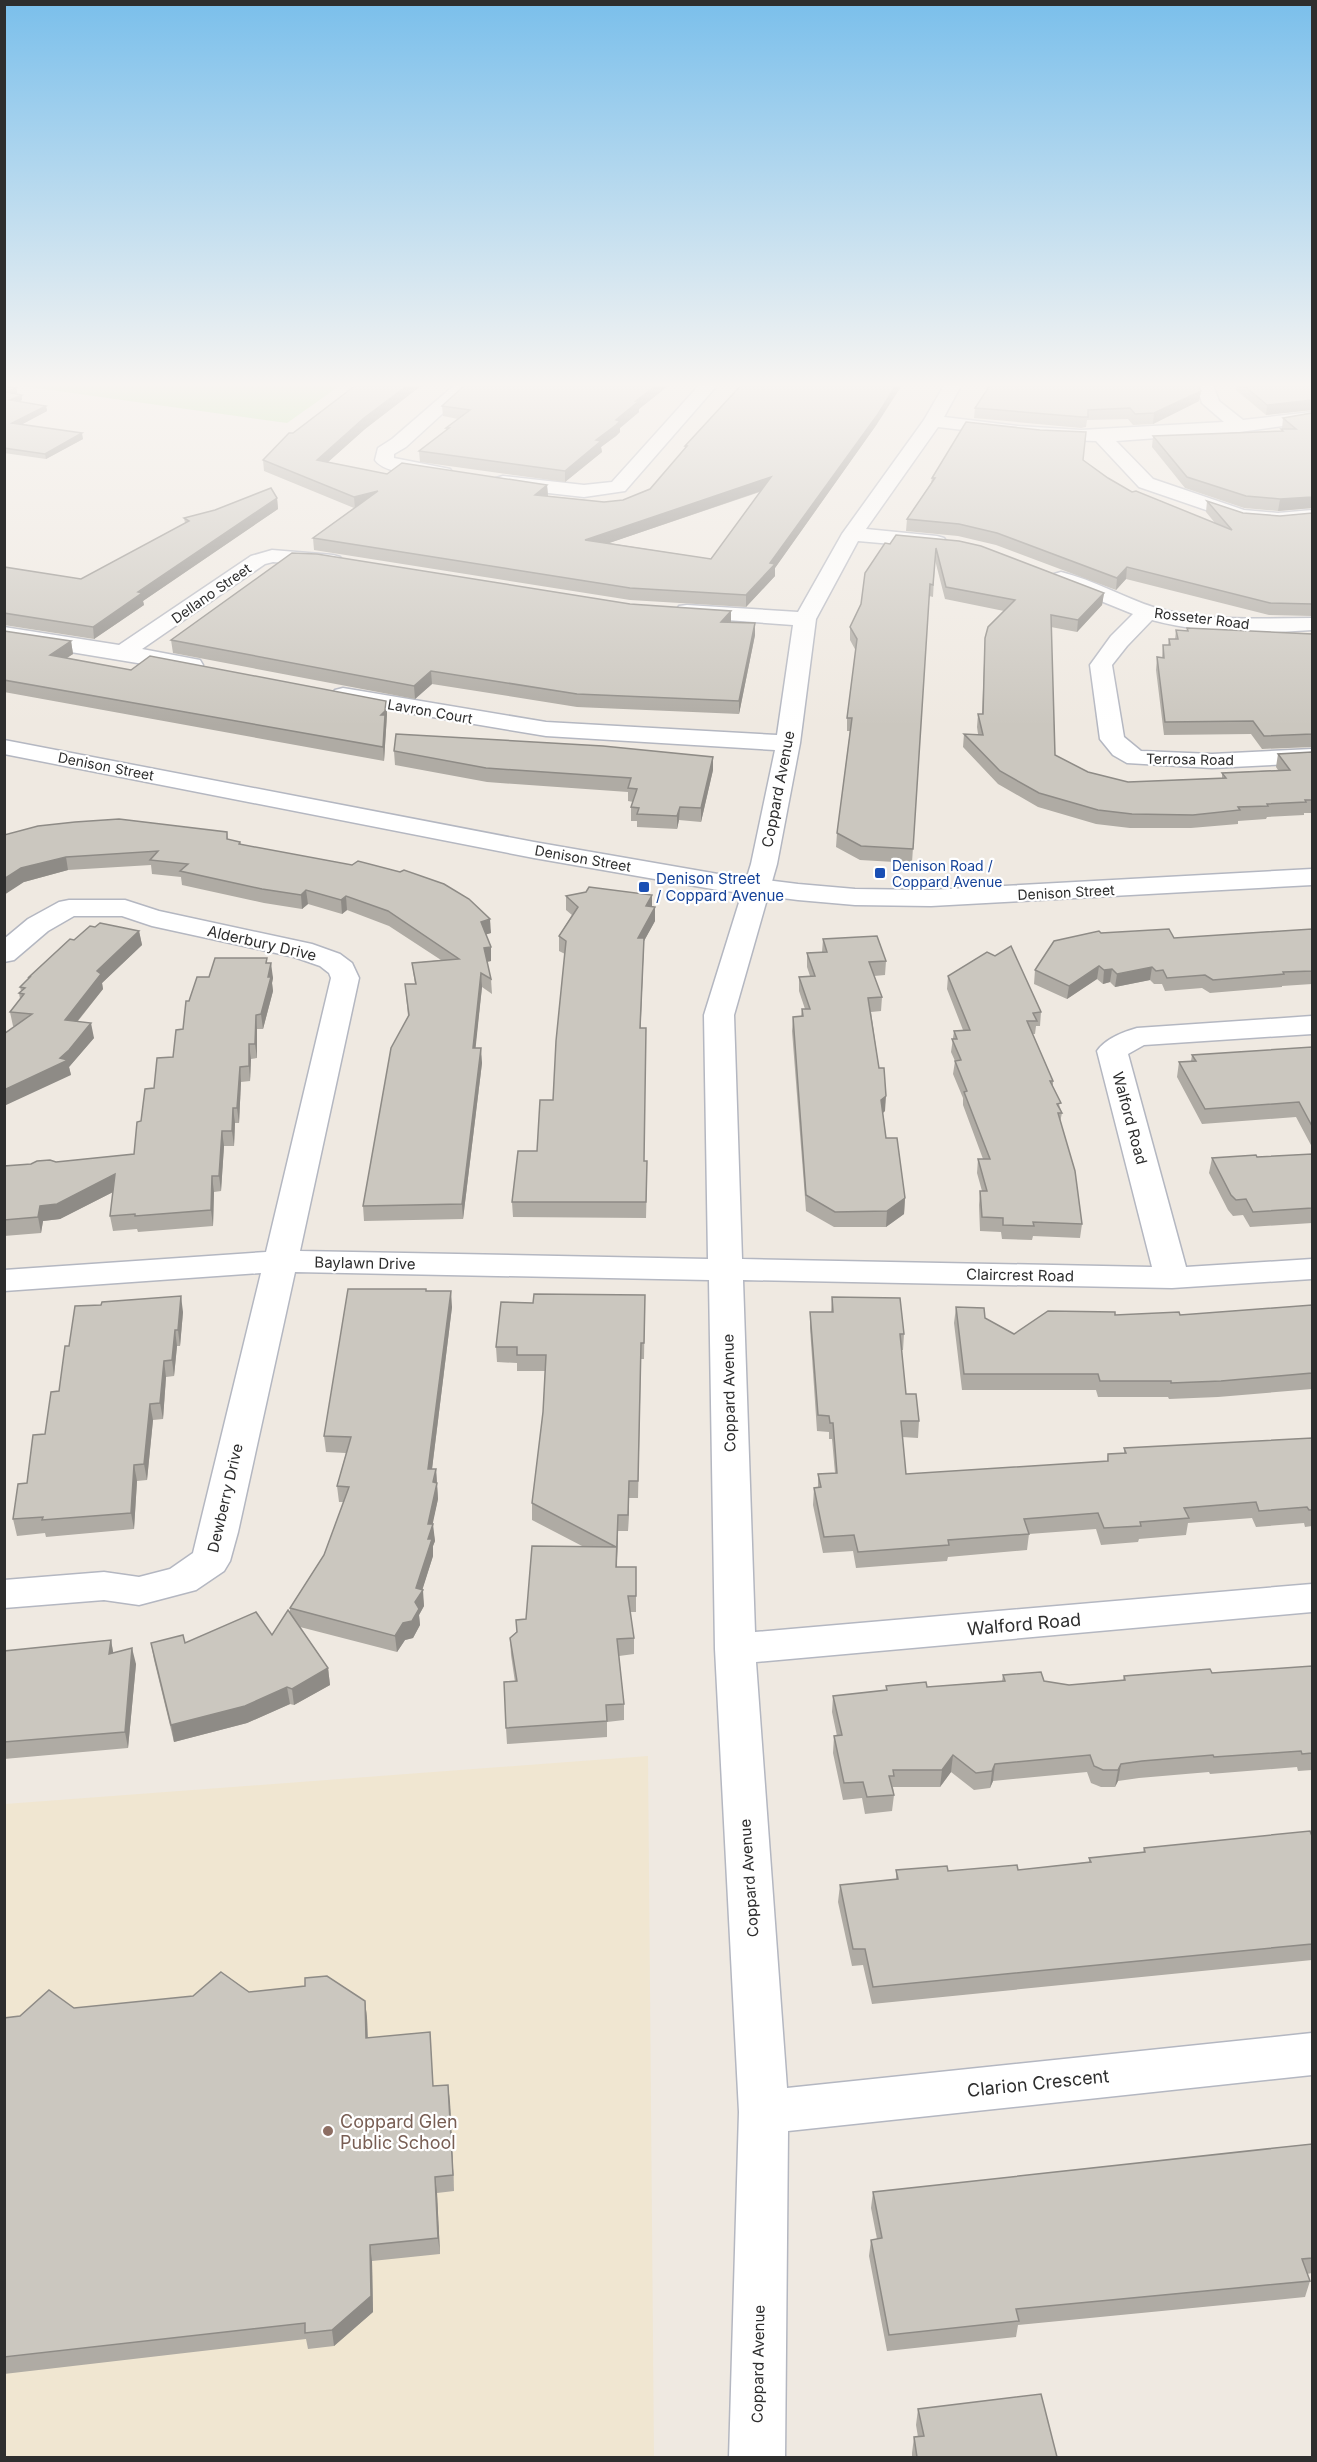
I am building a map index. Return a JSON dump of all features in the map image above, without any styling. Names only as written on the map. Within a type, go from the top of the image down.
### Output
[{"type":"street","name":"Coppard Avenue","points":[[757,2457],[764,2112],[735,1650],[719,1015],[752,908],[755,887],[764,864],[788,742],[805,619],[852,534],[879,497]]},
{"type":"street","points":[[1186,497],[1241,516],[1278,519],[1312,516]]},
{"type":"street","points":[[852,534],[958,544]]},
{"type":"street","name":"Dellano Street","points":[[123,652],[258,560],[272,556],[294,556],[352,565]]},
{"type":"street","name":"Rosseter Road","points":[[1039,569],[1147,612],[1174,618],[1242,625],[1312,624]]},
{"type":"street","points":[[662,610],[805,619]]},
{"type":"street","name":"Terrosa Road","points":[[1147,612],[1119,641],[1101,665],[1112,739],[1122,750],[1136,758],[1177,761],[1312,756]]},
{"type":"street","points":[[4,634],[123,652],[217,670]]},
{"type":"street","name":"Lavron Court","points":[[323,691],[486,721],[545,729],[788,742]]},
{"type":"street","name":"Denison Street","points":[[4,747],[534,850],[755,887],[855,897],[931,898],[1312,877]]},
{"type":"street","name":"Alderbury Drive","points":[[4,954],[38,925],[69,909],[125,908],[152,918],[302,950],[330,960],[342,969],[345,978],[280,1261]]},
{"type":"street","name":"Walford Road","points":[[1172,1278],[1112,1051],[1137,1037],[1312,1025]]},
{"type":"street","name":"Baylawn Drive","points":[[4,1281],[280,1261],[727,1269]]},
{"type":"street","name":"Dewberry Drive","points":[[4,1594],[105,1586],[139,1591],[182,1580],[210,1562],[219,1532],[280,1261]]},
{"type":"street","name":"Claircrest Road","points":[[727,1269],[1172,1278],[1312,1269]]},
{"type":"street","name":"Walford Road","points":[[735,1650],[1312,1598]]},
{"type":"street","name":"Clarion Crescent","points":[[764,2112],[1312,2054]]},
{"type":"shaded area","name":"Coppard Glen Public School","points":[[648,1756],[654,2457],[5,2458],[5,1804]]},
{"type":"building","points":[[248,497],[277,498],[138,592],[142,593],[93,627],[4,613],[4,567],[81,579],[189,521],[184,518],[215,510]]},
{"type":"building","points":[[370,497],[554,497],[604,502],[631,497],[712,497],[585,540],[711,559],[756,497],[818,497],[770,563],[775,564],[746,595],[630,588],[313,538]]},
{"type":"building","points":[[922,497],[1151,497],[1232,530],[1207,501],[1243,513],[1280,516],[1312,513],[1312,604],[1270,603],[1127,567],[1117,578],[997,533],[959,524],[907,519]]},
{"type":"building","points":[[1256,497],[1312,497],[1312,497],[1280,499]]},
{"type":"building","points":[[896,535],[959,541],[981,546],[1104,593],[1078,620],[1051,615],[1055,755],[1088,772],[1128,782],[1226,778],[1222,773],[1290,770],[1278,754],[1312,752],[1312,800],[1267,804],[1268,806],[1238,807],[1240,810],[1193,815],[1132,814],[1098,810],[1039,793],[1000,771],[964,734],[983,735],[978,714],[983,714],[985,638],[988,627],[1015,600],[946,587],[936,548],[933,585],[930,584],[913,849],[861,846],[837,833],[852,718],[847,718],[857,639],[850,627],[861,604],[865,573],[885,543],[890,544]]},
{"type":"building","points":[[292,553],[317,554],[630,604],[731,611],[721,622],[755,623],[739,701],[577,694],[431,671],[414,686],[171,640]]},
{"type":"building","points":[[1187,628],[1312,634],[1312,734],[1264,736],[1253,721],[1165,722],[1157,657],[1164,658],[1163,645],[1170,645],[1169,639],[1178,639],[1176,630],[1188,631]]},
{"type":"building","points":[[4,631],[71,641],[50,655],[131,670],[150,656],[386,701],[385,711],[381,715],[385,715],[383,747],[4,680]]},
{"type":"building","points":[[396,734],[603,746],[713,757],[701,808],[680,807],[677,816],[637,814],[639,808],[631,807],[637,789],[628,788],[631,778],[486,768],[394,751]]},
{"type":"building","points":[[119,819],[227,832],[227,839],[240,842],[239,844],[352,865],[358,861],[400,872],[404,870],[444,884],[469,899],[490,919],[481,922],[491,947],[484,948],[491,979],[481,973],[473,1048],[481,1048],[462,1204],[363,1206],[391,1048],[409,1015],[405,984],[416,984],[412,963],[459,959],[388,911],[346,896],[341,900],[306,890],[301,895],[180,871],[188,864],[150,860],[158,851],[66,857],[21,868],[4,879],[4,835],[38,826]]},
{"type":"building","points":[[589,887],[652,895],[646,906],[655,907],[638,938],[644,938],[640,1028],[646,1028],[644,1161],[647,1161],[646,1202],[512,1202],[518,1151],[537,1151],[540,1100],[553,1100],[556,1041],[566,941],[559,936],[578,907],[566,896],[586,892]]},
{"type":"building","points":[[100,923],[139,931],[97,971],[101,974],[65,1020],[91,1023],[60,1058],[68,1060],[4,1090],[4,1034],[32,1014],[10,1012],[24,994],[19,993],[25,988],[20,987],[70,939],[74,940],[90,926],[95,927]]},
{"type":"building","points":[[1169,929],[1174,938],[1312,929],[1312,971],[1213,980],[1205,975],[1167,978],[1163,970],[1156,971],[1152,967],[1117,974],[1112,969],[1104,970],[1099,966],[1069,986],[1035,970],[1054,941],[1099,931],[1101,933]]},
{"type":"building","points":[[877,936],[886,961],[869,962],[882,997],[868,998],[879,1068],[884,1068],[886,1096],[881,1100],[886,1138],[897,1138],[905,1198],[887,1211],[835,1212],[806,1195],[793,1017],[803,1016],[802,1009],[810,1009],[799,977],[815,976],[807,953],[827,952],[823,939]]},
{"type":"building","points":[[1011,946],[1041,1012],[1033,1013],[1037,1021],[1027,1021],[1061,1103],[1057,1104],[1062,1113],[1058,1113],[1075,1171],[1082,1224],[1033,1222],[1034,1226],[1003,1225],[1003,1218],[982,1217],[980,1191],[987,1191],[978,1159],[990,1159],[964,1092],[967,1091],[955,1061],[961,1060],[952,1039],[957,1039],[954,1031],[970,1030],[948,976],[987,952],[995,956]]},
{"type":"building","points":[[215,958],[267,958],[266,963],[271,963],[268,977],[271,977],[261,1014],[256,1015],[255,1044],[249,1044],[249,1066],[240,1067],[237,1108],[233,1108],[232,1131],[222,1131],[219,1176],[212,1176],[211,1210],[110,1216],[115,1174],[57,1204],[40,1206],[38,1217],[4,1220],[4,1166],[31,1164],[37,1161],[56,1162],[134,1154],[137,1122],[141,1121],[145,1089],[154,1088],[157,1058],[173,1057],[176,1030],[183,1029],[186,1001],[189,1001],[197,977],[209,977]]},
{"type":"building","points":[[1312,1047],[1312,1126],[1299,1102],[1205,1109],[1179,1062],[1196,1061],[1192,1055]]},
{"type":"building","points":[[1312,1154],[1312,1208],[1253,1212],[1246,1199],[1236,1200],[1231,1195],[1212,1158],[1256,1155],[1257,1157]]},
{"type":"building","points":[[348,1289],[451,1291],[428,1469],[436,1469],[433,1482],[437,1483],[428,1524],[433,1524],[428,1539],[432,1539],[416,1588],[423,1590],[415,1602],[419,1609],[412,1621],[403,1623],[395,1636],[290,1608],[324,1555],[349,1487],[337,1486],[351,1437],[324,1436]]},
{"type":"building","points":[[534,1294],[645,1295],[644,1343],[641,1343],[638,1481],[629,1481],[628,1515],[618,1515],[616,1567],[636,1567],[636,1596],[628,1596],[634,1638],[617,1639],[624,1704],[606,1705],[607,1721],[506,1728],[504,1682],[517,1681],[510,1638],[517,1632],[516,1620],[526,1619],[532,1546],[616,1547],[532,1503],[543,1412],[546,1355],[517,1355],[517,1347],[496,1347],[501,1302],[533,1303]]},
{"type":"building","points":[[181,1296],[172,1360],[164,1361],[160,1403],[150,1404],[144,1464],[134,1465],[131,1513],[42,1520],[43,1517],[13,1519],[18,1484],[27,1483],[33,1435],[45,1434],[51,1392],[59,1391],[65,1346],[69,1346],[75,1306]]},
{"type":"building","points":[[832,1297],[900,1298],[904,1334],[900,1334],[906,1394],[916,1394],[919,1421],[901,1421],[906,1474],[1108,1461],[1108,1454],[1126,1453],[1124,1448],[1312,1438],[1312,1510],[1307,1507],[1259,1511],[1256,1502],[1184,1508],[1189,1518],[1140,1522],[1141,1526],[1104,1528],[1098,1513],[1024,1519],[1029,1534],[948,1540],[949,1545],[858,1552],[854,1535],[824,1537],[814,1488],[821,1487],[818,1474],[837,1473],[833,1423],[830,1423],[829,1416],[818,1415],[810,1312],[833,1312]]},
{"type":"building","points":[[1312,1305],[1312,1373],[1171,1383],[1171,1381],[1100,1381],[1098,1374],[964,1374],[956,1307],[984,1308],[985,1318],[1014,1334],[1048,1311],[1115,1312],[1115,1315],[1179,1312],[1180,1315]]},
{"type":"building","points":[[288,1610],[328,1668],[292,1689],[287,1687],[245,1706],[171,1725],[151,1643],[183,1635],[185,1643],[256,1612],[272,1635]]},
{"type":"building","points":[[111,1640],[109,1654],[132,1648],[125,1732],[4,1742],[4,1651]]},
{"type":"building","points":[[1312,1666],[1312,1753],[1302,1754],[1301,1751],[1214,1757],[1213,1755],[1142,1761],[1121,1764],[1118,1770],[1103,1770],[1094,1766],[1090,1755],[995,1764],[992,1771],[976,1773],[953,1755],[942,1770],[893,1770],[894,1776],[889,1776],[894,1795],[867,1797],[863,1782],[844,1783],[834,1736],[842,1735],[833,1696],[887,1690],[886,1686],[926,1682],[927,1687],[1005,1681],[1003,1675],[1041,1672],[1044,1681],[1069,1685],[1125,1680],[1124,1676],[1210,1669],[1212,1673]]},
{"type":"building","points":[[1310,1831],[1312,1836],[1312,1944],[873,1987],[865,1949],[853,1949],[840,1885],[898,1879],[896,1870],[947,1866],[948,1871],[1017,1865],[1018,1870],[1091,1862],[1089,1858],[1145,1852],[1144,1848]]},
{"type":"building","points":[[221,1972],[249,1992],[305,1986],[305,1978],[327,1976],[365,2001],[366,2038],[430,2032],[433,2086],[448,2085],[453,2175],[435,2177],[438,2238],[370,2245],[371,2296],[332,2330],[305,2333],[305,2323],[4,2357],[4,2018],[20,2016],[49,1990],[74,2008],[193,1996]]},
{"type":"building","points":[[1312,2144],[1312,2258],[1302,2259],[1310,2281],[1016,2309],[1019,2321],[889,2335],[871,2240],[882,2238],[873,2192]]},
{"type":"building","points":[[1041,2394],[1057,2457],[917,2457],[914,2437],[924,2436],[918,2409]]},
{"type":"place","name":"Denison Road / Coppard Avenue","points":[[880,873]]},
{"type":"place","name":"Denison Street / Coppard Avenue","points":[[644,887]]},
{"type":"place","name":"Coppard Glen Public School","points":[[328,2131]]}]
